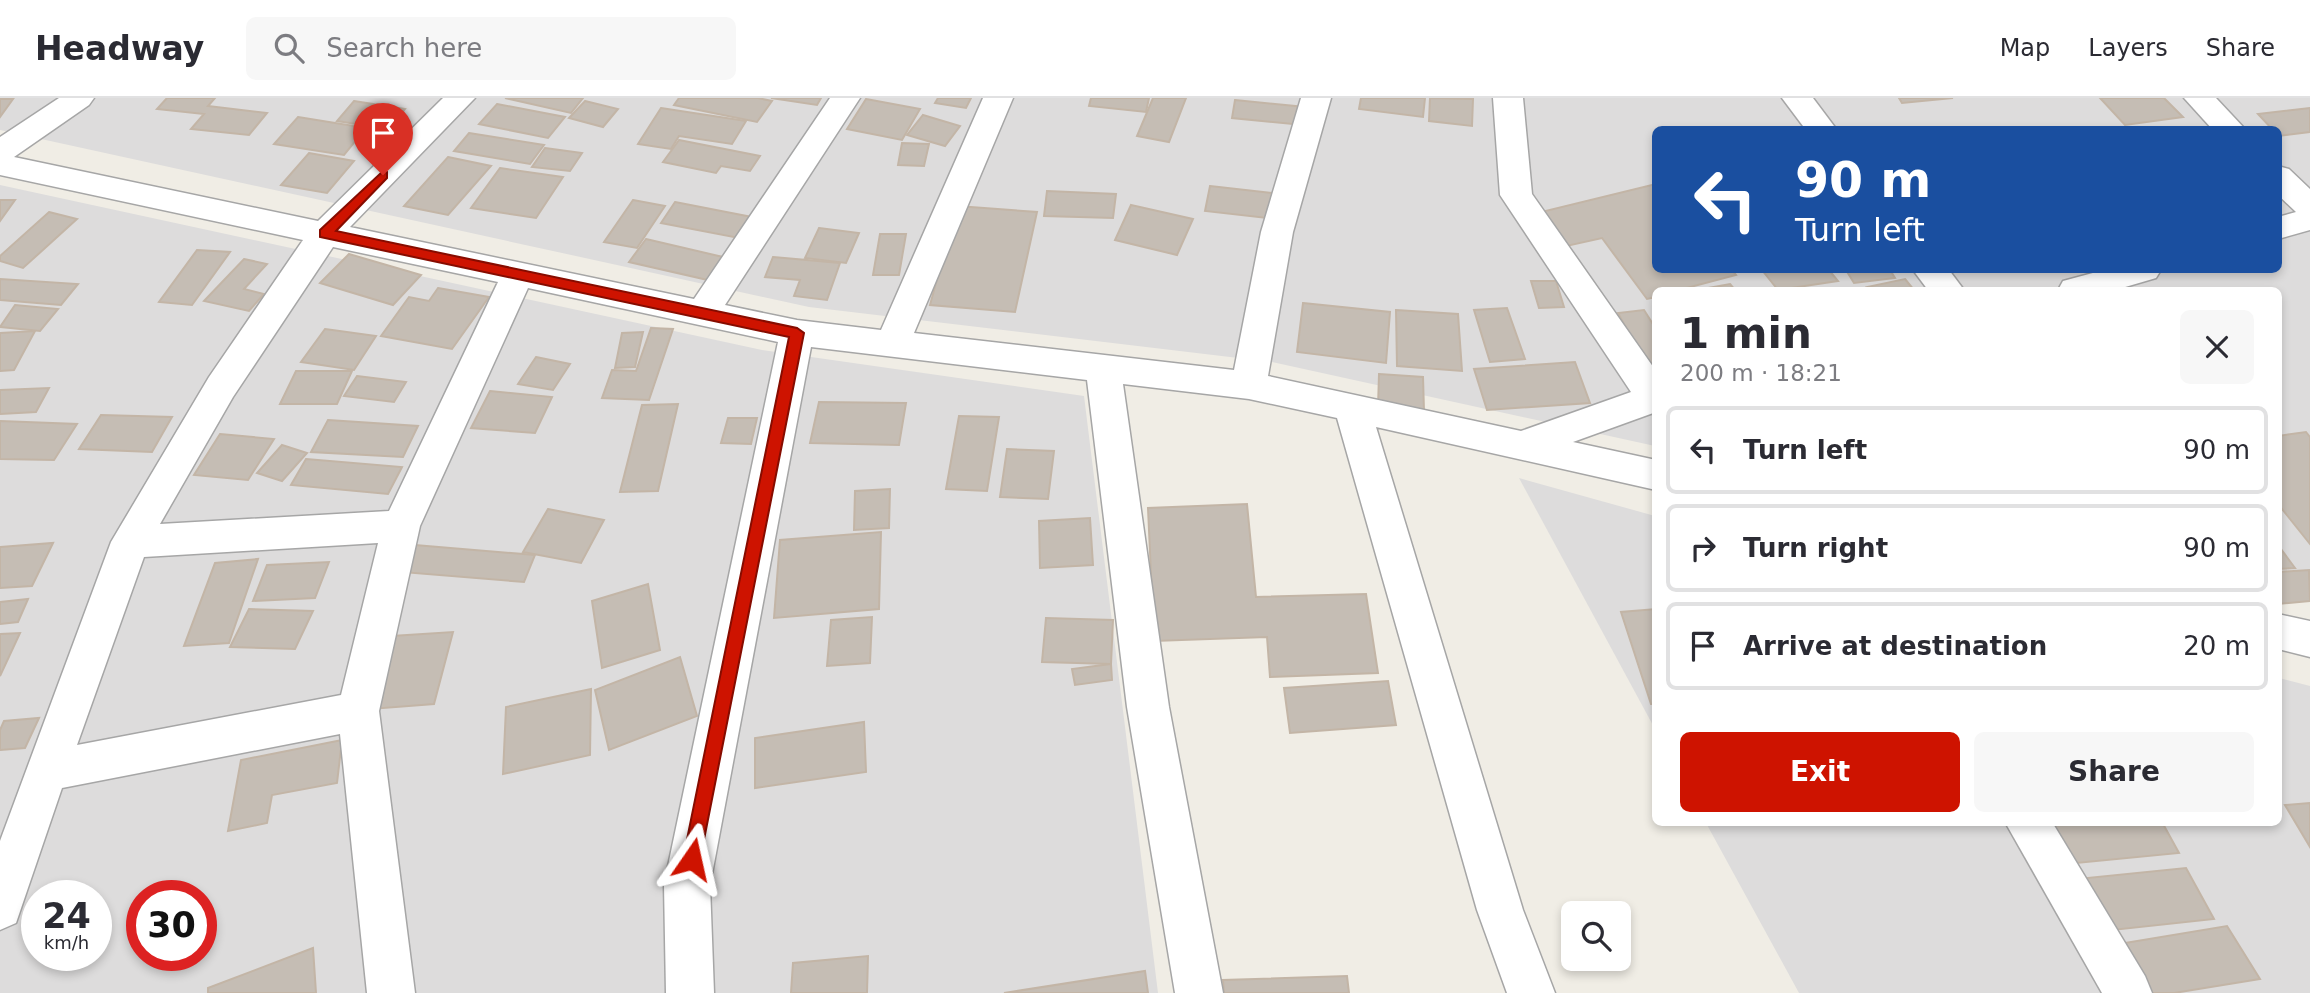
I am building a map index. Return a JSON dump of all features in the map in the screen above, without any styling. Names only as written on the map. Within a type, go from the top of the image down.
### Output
[{"type":"street","points":[[0,152],[79,98]]},
{"type":"street","points":[[0,907],[46,771],[130,542],[221,387],[325,233],[460,98]]},
{"type":"street","points":[[703,312],[845,98]]},
{"type":"street","points":[[891,344],[998,98]]},
{"type":"street","points":[[1249,385],[1277,232],[1316,98]]},
{"type":"street","points":[[1508,98],[1516,195],[1652,393]]},
{"type":"street","points":[[1797,98],[1819,126]]},
{"type":"street","points":[[2199,98],[2227,126]]},
{"type":"street","points":[[0,165],[797,333],[1249,385],[1652,473]]},
{"type":"street","points":[[2282,180],[2310,206]]},
{"type":"street","points":[[2282,228],[2310,219]]},
{"type":"street","points":[[1933,273],[1944,287]]},
{"type":"street","points":[[2085,287],[2134,273]]},
{"type":"street","points":[[391,993],[358,711],[401,526],[517,276]]},
{"type":"street","points":[[690,993],[687,885],[797,333]]},
{"type":"street","points":[[1102,369],[1148,707],[1199,993]]},
{"type":"street","points":[[1523,445],[1652,398]]},
{"type":"street","points":[[1352,408],[1500,910],[1531,993]]},
{"type":"street","points":[[130,542],[401,526]]},
{"type":"street","points":[[2282,632],[2310,639]]},
{"type":"street","points":[[46,771],[358,711]]},
{"type":"street","points":[[2028,826],[2128,993]]},
{"type":"shaded area","points":[[0,98],[2310,98],[2310,601],[2282,594],[2282,287],[1652,287],[1652,445],[1272,362],[809,307],[0,130]]},
{"type":"shaded area","points":[[0,185],[762,350],[1084,396],[1158,993],[0,993]]},
{"type":"shaded area","points":[[1519,478],[1652,515],[1652,723]]},
{"type":"shaded area","points":[[2282,679],[2310,686],[2310,993],[1799,993],[1708,826],[2282,826]]},
{"type":"building","points":[[167,98],[215,98],[208,106],[267,113],[249,135],[191,129],[204,114],[157,109]]},
{"type":"building","points":[[505,98],[583,98],[571,113]]},
{"type":"building","points":[[679,98],[758,98],[772,101],[757,122],[674,105]]},
{"type":"building","points":[[771,98],[821,98],[817,105]]},
{"type":"building","points":[[938,98],[971,98],[966,108],[935,103]]},
{"type":"building","points":[[1091,98],[1149,98],[1146,112],[1089,106]]},
{"type":"building","points":[[1153,98],[1186,98],[1169,142],[1137,136]]},
{"type":"building","points":[[1361,98],[1425,98],[1423,117],[1359,109]]},
{"type":"building","points":[[1430,98],[1473,99],[1472,126],[1429,121]]},
{"type":"building","points":[[1899,98],[1953,98],[1902,103]]},
{"type":"building","points":[[2100,98],[2164,98],[2183,117],[2125,125]]},
{"type":"building","points":[[0,99],[13,99],[0,117]]},
{"type":"building","points":[[866,99],[920,109],[902,140],[847,129]]},
{"type":"building","points":[[1235,100],[1315,108],[1313,126],[1232,118]]},
{"type":"building","points":[[354,101],[405,109],[388,129],[337,121]]},
{"type":"building","points":[[585,101],[618,109],[603,127],[569,118]]},
{"type":"building","points":[[497,104],[565,117],[548,138],[479,124]]},
{"type":"building","points":[[661,108],[746,121],[732,144],[679,136],[671,149],[638,144]]},
{"type":"building","points":[[2310,108],[2310,132],[2282,136],[2282,126],[2269,126],[2258,114]]},
{"type":"building","points":[[923,115],[960,126],[945,146],[907,135]]},
{"type":"building","points":[[298,117],[366,128],[344,155],[274,144]]},
{"type":"building","points":[[469,133],[544,145],[530,164],[454,151]]},
{"type":"building","points":[[679,140],[760,156],[750,171],[721,166],[716,173],[663,162]]},
{"type":"building","points":[[902,143],[929,144],[924,166],[898,165]]},
{"type":"building","points":[[545,148],[582,153],[570,171],[532,167]]},
{"type":"building","points":[[309,153],[354,161],[327,193],[281,185]]},
{"type":"building","points":[[448,157],[491,166],[448,215],[404,206]]},
{"type":"building","points":[[500,168],[563,177],[536,218],[471,208]]},
{"type":"building","points":[[1652,185],[1652,273],[1736,275],[1690,287],[1652,287],[1652,298],[1647,299],[1602,238],[1562,247],[1537,213]]},
{"type":"building","points":[[1210,186],[1289,195],[1285,220],[1205,211]]},
{"type":"building","points":[[1047,191],[1116,194],[1113,218],[1044,216]]},
{"type":"building","points":[[0,200],[15,200],[0,221]]},
{"type":"building","points":[[633,200],[665,206],[637,248],[604,242]]},
{"type":"building","points":[[675,202],[757,218],[744,239],[661,223]]},
{"type":"building","points":[[1131,205],[1193,219],[1177,255],[1115,240]]},
{"type":"building","points":[[957,206],[1037,212],[1015,312],[930,305]]},
{"type":"building","points":[[49,212],[77,219],[23,268],[0,261],[0,256]]},
{"type":"building","points":[[819,228],[859,233],[846,263],[805,258]]},
{"type":"building","points":[[880,234],[906,234],[899,275],[873,275]]},
{"type":"building","points":[[646,239],[723,257],[708,280],[629,262]]},
{"type":"building","points":[[197,250],[230,252],[192,305],[159,302]]},
{"type":"building","points":[[349,254],[421,275],[393,305],[320,283]]},
{"type":"building","points":[[773,257],[840,263],[827,300],[794,296],[800,280],[765,277]]},
{"type":"building","points":[[244,259],[267,264],[244,289],[264,294],[249,311],[204,301]]},
{"type":"building","points":[[1764,273],[1831,273],[1838,281],[1798,287],[1776,287]]},
{"type":"building","points":[[1848,273],[1892,273],[1895,278],[1854,283]]},
{"type":"building","points":[[0,279],[78,284],[61,305],[0,300]]},
{"type":"building","points":[[1905,279],[1912,287],[1867,287]]},
{"type":"building","points":[[1531,281],[1556,281],[1564,307],[1539,308]]},
{"type":"building","points":[[438,288],[489,297],[452,349],[381,336],[409,297],[429,301]]},
{"type":"building","points":[[1303,303],[1390,312],[1386,363],[1297,352]]},
{"type":"building","points":[[15,305],[58,309],[40,331],[0,327]]},
{"type":"building","points":[[1507,308],[1525,359],[1490,362],[1474,310]]},
{"type":"building","points":[[1396,310],[1458,314],[1462,371],[1397,366]]},
{"type":"building","points":[[1644,310],[1652,323],[1652,377],[1618,313]]},
{"type":"building","points":[[651,328],[673,329],[649,400],[602,398],[612,370],[636,371]]},
{"type":"building","points":[[325,329],[376,336],[354,370],[301,362]]},
{"type":"building","points":[[35,331],[14,370],[0,371],[0,333]]},
{"type":"building","points":[[643,332],[635,367],[615,368],[622,333]]},
{"type":"building","points":[[536,357],[570,364],[553,390],[518,384]]},
{"type":"building","points":[[1575,362],[1590,403],[1487,410],[1474,369]]},
{"type":"building","points":[[296,371],[352,371],[337,404],[280,404]]},
{"type":"building","points":[[1379,374],[1423,377],[1424,411],[1378,407]]},
{"type":"building","points":[[357,376],[406,382],[394,402],[344,396]]},
{"type":"building","points":[[49,388],[36,412],[0,414],[0,390]]},
{"type":"building","points":[[490,391],[552,397],[535,433],[471,428]]},
{"type":"building","points":[[819,402],[906,403],[899,445],[810,443]]},
{"type":"building","points":[[678,404],[658,491],[620,492],[642,405]]},
{"type":"building","points":[[101,415],[172,417],[152,452],[79,449]]},
{"type":"building","points":[[959,416],[999,417],[987,491],[946,489]]},
{"type":"building","points":[[728,418],[757,418],[751,444],[721,443]]},
{"type":"building","points":[[328,420],[418,426],[403,457],[311,452]]},
{"type":"building","points":[[0,421],[77,424],[54,460],[0,459]]},
{"type":"building","points":[[2306,432],[2310,437],[2310,544],[2282,509],[2282,435]]},
{"type":"building","points":[[220,434],[274,439],[248,480],[194,475]]},
{"type":"building","points":[[282,445],[307,453],[282,481],[257,473]]},
{"type":"building","points":[[1007,449],[1054,451],[1048,499],[1000,497]]},
{"type":"building","points":[[306,459],[402,467],[388,494],[291,485]]},
{"type":"building","points":[[890,489],[889,528],[854,530],[855,491]]},
{"type":"building","points":[[1247,504],[1256,597],[1366,594],[1378,673],[1270,677],[1267,637],[1154,641],[1148,508]]},
{"type":"building","points":[[548,509],[604,520],[581,563],[523,552]]},
{"type":"building","points":[[1090,518],[1093,565],[1040,568],[1039,521]]},
{"type":"building","points":[[881,532],[879,609],[774,618],[780,540]]},
{"type":"building","points":[[53,543],[32,586],[0,588],[0,547]]},
{"type":"building","points":[[403,544],[535,555],[524,582],[389,571]]},
{"type":"building","points":[[2282,550],[2295,568],[2282,569]]},
{"type":"building","points":[[258,559],[229,643],[184,646],[215,563]]},
{"type":"building","points":[[329,562],[315,598],[253,601],[267,565]]},
{"type":"building","points":[[2309,570],[2310,601],[2282,604],[2282,572]]},
{"type":"building","points":[[648,584],[660,650],[602,668],[592,601]]},
{"type":"building","points":[[28,599],[18,622],[0,624],[0,602]]},
{"type":"building","points":[[249,609],[313,611],[295,649],[230,647]]},
{"type":"building","points":[[1652,609],[1652,704],[1651,704],[1621,612]]},
{"type":"building","points":[[872,617],[870,663],[827,666],[831,620]]},
{"type":"building","points":[[1046,618],[1113,620],[1111,664],[1042,662]]},
{"type":"building","points":[[453,632],[434,704],[371,709],[392,636]]},
{"type":"building","points":[[20,633],[0,676],[0,634]]},
{"type":"building","points":[[680,657],[697,716],[609,750],[595,690]]},
{"type":"building","points":[[1111,664],[1112,680],[1075,685],[1072,669]]},
{"type":"building","points":[[1388,681],[1396,725],[1290,733],[1284,688]]},
{"type":"building","points":[[591,689],[590,755],[503,774],[506,707]]},
{"type":"building","points":[[39,718],[25,748],[0,750],[0,730],[4,721]]},
{"type":"building","points":[[864,722],[866,772],[755,788],[755,738]]},
{"type":"building","points":[[342,740],[337,783],[272,795],[267,823],[228,831],[241,760]]},
{"type":"building","points":[[2310,803],[2310,847],[2285,805]]},
{"type":"building","points":[[2047,826],[2164,826],[2179,853],[2066,864]]},
{"type":"building","points":[[2186,868],[2214,919],[2103,931],[2077,879]]},
{"type":"building","points":[[2227,926],[2260,979],[2174,993],[2140,993],[2113,945]]},
{"type":"building","points":[[313,948],[316,993],[208,993],[208,988]]},
{"type":"building","points":[[868,956],[867,993],[791,993],[793,963]]},
{"type":"building","points":[[1145,971],[1148,993],[1004,993]]},
{"type":"building","points":[[1347,976],[1349,993],[1224,993],[1223,980]]},
{"type":"route","points":[[383,175],[325,233],[517,276],[797,333],[692,859]]}]
